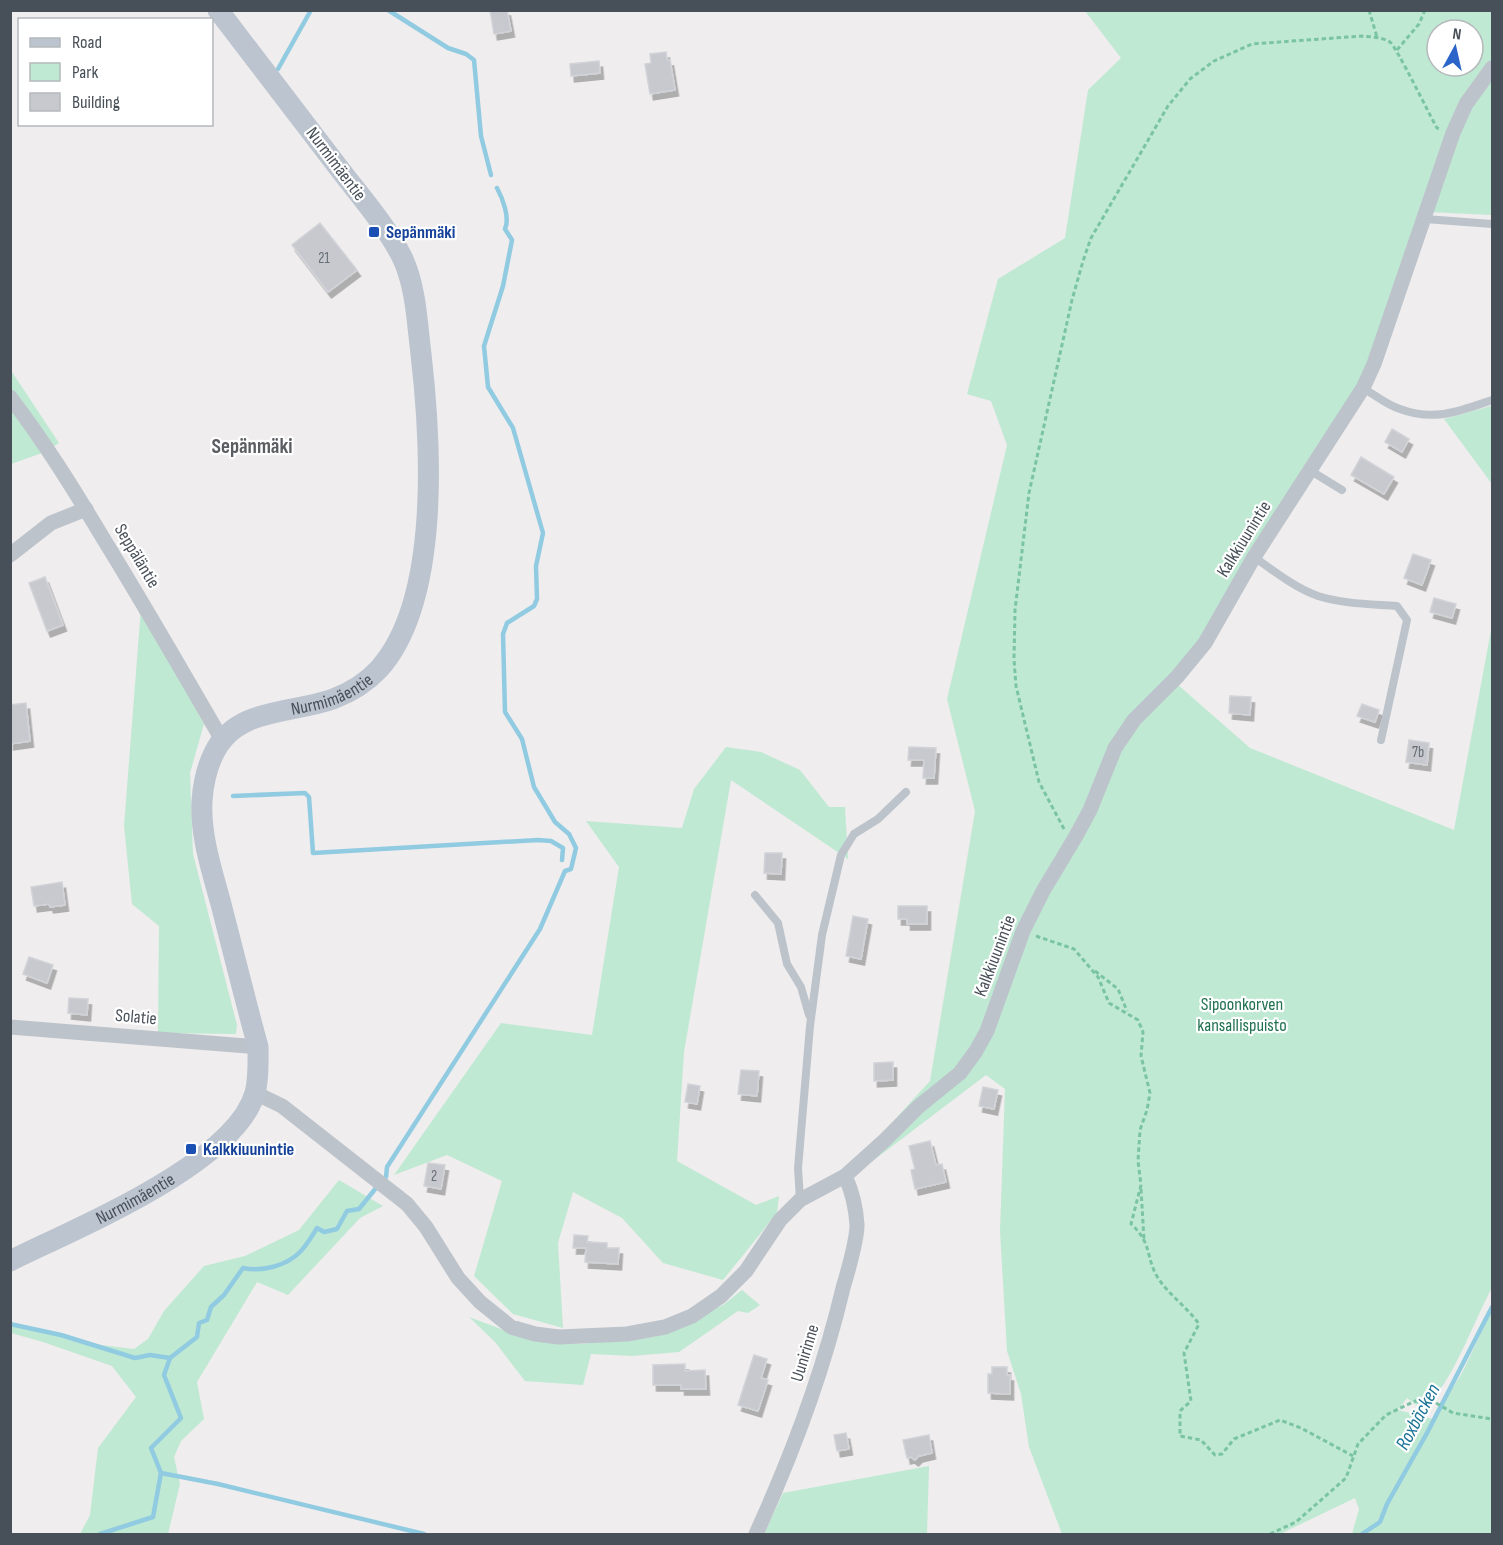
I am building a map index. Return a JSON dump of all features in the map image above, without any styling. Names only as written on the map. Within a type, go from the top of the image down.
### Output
[{"type":"street","name":"Nurmimäentie","points":[[10,1261],[156,1188],[194,1163],[235,1129],[246,1112],[255,1093],[258,1047],[207,851],[202,816],[206,777],[222,740],[246,722],[268,713],[332,700],[351,691],[376,672],[394,651],[409,617],[421,573],[428,493],[428,414],[415,302],[403,258],[378,220],[218,10]]},
{"type":"street","name":"Kalkkiuunintie","points":[[255,1093],[282,1106],[407,1204],[426,1227],[458,1278],[480,1302],[511,1327],[535,1334],[560,1337],[627,1334],[665,1327],[692,1316],[721,1296],[746,1271],[780,1220],[800,1200],[845,1176],[918,1107],[960,1073],[976,1051],[987,1031],[1023,931],[1043,891],[1090,810],[1115,748],[1134,720],[1178,677],[1205,643],[1254,557],[1363,388],[1374,364],[1453,133],[1466,104],[1492,68]]},
{"type":"street","name":"Seppäläntie","points":[[10,397],[37,432],[86,509],[160,631],[222,740]]},
{"type":"street","points":[[10,555],[51,523],[86,509]]},
{"type":"street","name":"Solatie","points":[[10,1027],[258,1047]]},
{"type":"street","name":"Uunirinne","points":[[756,1534],[804,1415],[832,1337],[857,1227],[852,1191],[845,1176]]},
{"type":"lane","points":[[1425,219],[1492,224]]},
{"type":"lane","points":[[1363,388],[1398,409],[1440,416],[1492,400]]},
{"type":"lane","points":[[1311,471],[1342,490]]},
{"type":"lane","points":[[1254,557],[1294,584],[1317,596],[1338,601],[1397,606],[1404,614],[1407,620],[1381,741]]},
{"type":"lane","points":[[800,1200],[798,1168],[810,1026],[822,935],[841,855],[854,834],[878,819],[906,792]]},
{"type":"lane","points":[[755,895],[777,923],[787,964],[801,987],[809,1013],[810,1026]]},
{"type":"path","points":[[1369,10],[1377,37]]},
{"type":"path","points":[[1397,50],[1419,24],[1425,10]]},
{"type":"path","points":[[1065,831],[1039,782],[1018,696],[1014,659],[1015,610],[1029,493],[1072,300],[1091,238],[1168,106],[1190,79],[1214,61],[1252,44],[1362,36],[1377,37],[1391,42],[1437,128],[1445,131]]},
{"type":"path","points":[[1023,931],[1074,949],[1098,977],[1110,1003],[1138,1020],[1143,1032],[1141,1056],[1150,1093],[1140,1130],[1138,1161],[1144,1240],[1157,1277],[1199,1324],[1184,1353],[1191,1401],[1180,1411],[1180,1436],[1201,1440],[1215,1455],[1222,1454],[1234,1439],[1280,1420],[1301,1428],[1353,1456]]},
{"type":"path","points":[[1092,969],[1118,988],[1128,1013]]},
{"type":"path","points":[[1141,1185],[1131,1224],[1144,1240]]},
{"type":"path","points":[[1270,1534],[1296,1522],[1346,1478],[1358,1444],[1386,1415],[1415,1401],[1437,1403],[1454,1413],[1492,1419]]},
{"type":"green space","name":"Sipoonkorven kansallispuisto","points":[[1085,11],[1492,11],[1492,215],[1427,212],[1365,389],[1177,684],[1250,748],[1454,830],[1492,625],[1492,1288],[1456,1362],[1440,1389],[1433,1397],[1416,1405],[1407,1398],[1398,1410],[1433,1419],[1462,1373],[1492,1310],[1492,1534],[1352,1534],[1359,1509],[1355,1498],[1280,1534],[1062,1534],[1029,1447],[1021,1394],[1007,1351],[1000,1231],[1005,1089],[986,1075],[866,1166],[857,1161],[930,1081],[975,811],[947,699],[1007,445],[991,401],[967,394],[998,279],[1065,238],[1088,90],[1121,58]]},
{"type":"green space","points":[[10,369],[59,443],[45,452],[11,464]]},
{"type":"green space","points":[[1492,407],[1492,484],[1444,419]]},
{"type":"green space","points":[[141,608],[204,724],[190,773],[193,854],[237,1025],[236,1034],[158,1033],[159,926],[132,904],[124,826]]},
{"type":"green space","points":[[726,747],[761,752],[800,770],[829,807],[845,807],[848,859],[731,780],[684,1052],[677,1161],[756,1205],[779,1196],[777,1213],[723,1280],[663,1263],[622,1218],[573,1192],[558,1243],[563,1328],[513,1314],[474,1276],[502,1181],[447,1155],[394,1175],[501,1023],[592,1035],[619,867],[586,821],[682,828],[694,789]]},
{"type":"green space","points":[[339,1180],[383,1206],[360,1218],[288,1295],[257,1282],[197,1382],[204,1419],[181,1441],[174,1457],[180,1484],[168,1534],[80,1534],[90,1515],[98,1448],[136,1397],[112,1366],[11,1333],[11,1323],[93,1344],[134,1349],[148,1339],[164,1311],[204,1266],[245,1256],[299,1230]]},
{"type":"green space","points":[[742,1290],[760,1305],[748,1313],[738,1311],[679,1352],[632,1356],[591,1354],[583,1385],[525,1381],[495,1342],[469,1317],[509,1332],[580,1344],[654,1337],[723,1305]]},
{"type":"green space","points":[[929,1466],[927,1534],[764,1534],[783,1493]]},
{"type":"building","points":[[490,10],[507,10],[511,31],[494,34]]},
{"type":"building","points":[[666,52],[667,60],[670,60],[675,90],[650,94],[645,64],[651,63],[650,54]]},
{"type":"building","points":[[599,61],[600,73],[571,76],[570,64]]},
{"type":"building","points":[[320,223],[357,270],[328,292],[292,245]]},
{"type":"building","points":[[1392,429],[1409,439],[1402,452],[1385,442]]},
{"type":"building","points":[[1361,457],[1394,477],[1384,494],[1351,475]]},
{"type":"building","points":[[1413,554],[1431,560],[1422,585],[1404,578]]},
{"type":"building","points":[[45,577],[63,625],[47,631],[29,583]]},
{"type":"building","points":[[1434,598],[1456,604],[1452,618],[1430,612]]},
{"type":"building","points":[[1230,696],[1251,697],[1250,715],[1229,713]]},
{"type":"building","points":[[26,703],[30,741],[10,744],[10,705]]},
{"type":"building","points":[[1362,704],[1379,710],[1375,722],[1357,716]]},
{"type":"building","points":[[1409,740],[1429,743],[1427,765],[1406,762]]},
{"type":"building","points":[[909,747],[936,748],[934,778],[923,778],[924,760],[908,760]]},
{"type":"building","points":[[765,853],[782,853],[781,874],[764,873]]},
{"type":"building","points":[[62,882],[65,905],[34,906],[31,887]]},
{"type":"building","points":[[898,906],[927,906],[927,924],[907,924],[907,919],[898,919]]},
{"type":"building","points":[[853,916],[868,919],[861,959],[846,956]]},
{"type":"building","points":[[29,957],[53,965],[47,983],[23,974]]},
{"type":"building","points":[[69,998],[88,999],[87,1015],[68,1013]]},
{"type":"building","points":[[893,1062],[893,1080],[874,1081],[874,1063]]},
{"type":"building","points":[[741,1070],[759,1071],[757,1096],[738,1094]]},
{"type":"building","points":[[688,1084],[700,1086],[697,1104],[685,1102]]},
{"type":"building","points":[[983,1087],[998,1090],[994,1109],[979,1106]]},
{"type":"building","points":[[930,1141],[936,1165],[942,1164],[946,1182],[915,1189],[911,1170],[915,1169],[909,1146]]},
{"type":"building","points":[[428,1163],[445,1165],[441,1189],[424,1186]]},
{"type":"building","points":[[574,1235],[588,1236],[587,1242],[607,1243],[607,1248],[619,1248],[618,1264],[585,1262],[586,1248],[573,1248]]},
{"type":"building","points":[[754,1355],[767,1359],[761,1378],[768,1380],[758,1411],[738,1405]]},
{"type":"building","points":[[685,1364],[685,1371],[705,1370],[706,1389],[681,1389],[681,1385],[653,1385],[653,1365]]},
{"type":"building","points":[[992,1367],[1007,1367],[1007,1375],[1010,1375],[1010,1394],[988,1393],[988,1374],[992,1374]]},
{"type":"building","points":[[846,1433],[849,1449],[837,1451],[834,1435]]},
{"type":"building","points":[[929,1435],[932,1453],[919,1456],[915,1460],[911,1457],[907,1458],[903,1440]]},
{"type":"waterway","points":[[278,69],[311,10]]},
{"type":"waterway","points":[[388,10],[448,48],[466,54],[474,60],[481,136],[491,175]]},
{"type":"waterway","points":[[386,1177],[387,1167],[540,929],[565,871],[571,869],[576,848],[569,834],[555,822],[534,787],[522,739],[505,712],[503,634],[507,623],[534,606],[537,599],[536,566],[543,533],[513,428],[488,387],[484,346],[503,286],[512,240],[505,229],[506,214],[497,188]]},
{"type":"waterway","points":[[233,796],[305,793],[309,797],[313,853],[538,840],[551,841],[563,848],[562,860]]},
{"type":"waterway","points":[[100,1534],[153,1517],[161,1473],[151,1448],[181,1418],[164,1375],[170,1358],[197,1337],[199,1323],[207,1320],[211,1307],[224,1295],[243,1268],[266,1268],[288,1261],[303,1249],[317,1228],[324,1232],[337,1229],[347,1211],[359,1209],[376,1188]]},
{"type":"waterway","name":"Roxbäcken","points":[[1362,1534],[1380,1522],[1387,1504],[1427,1433],[1492,1307]]},
{"type":"waterway","points":[[10,1324],[61,1335],[135,1358],[150,1355],[170,1358]]},
{"type":"waterway","points":[[161,1473],[218,1484],[424,1534]]},
{"type":"place","name":"Sepänmäki","points":[[374,232]]},
{"type":"place","name":"Kalkkiuunintie","points":[[191,1149]]},
{"type":"district","name":"Sepänmäki","points":[[252,446]]}]
